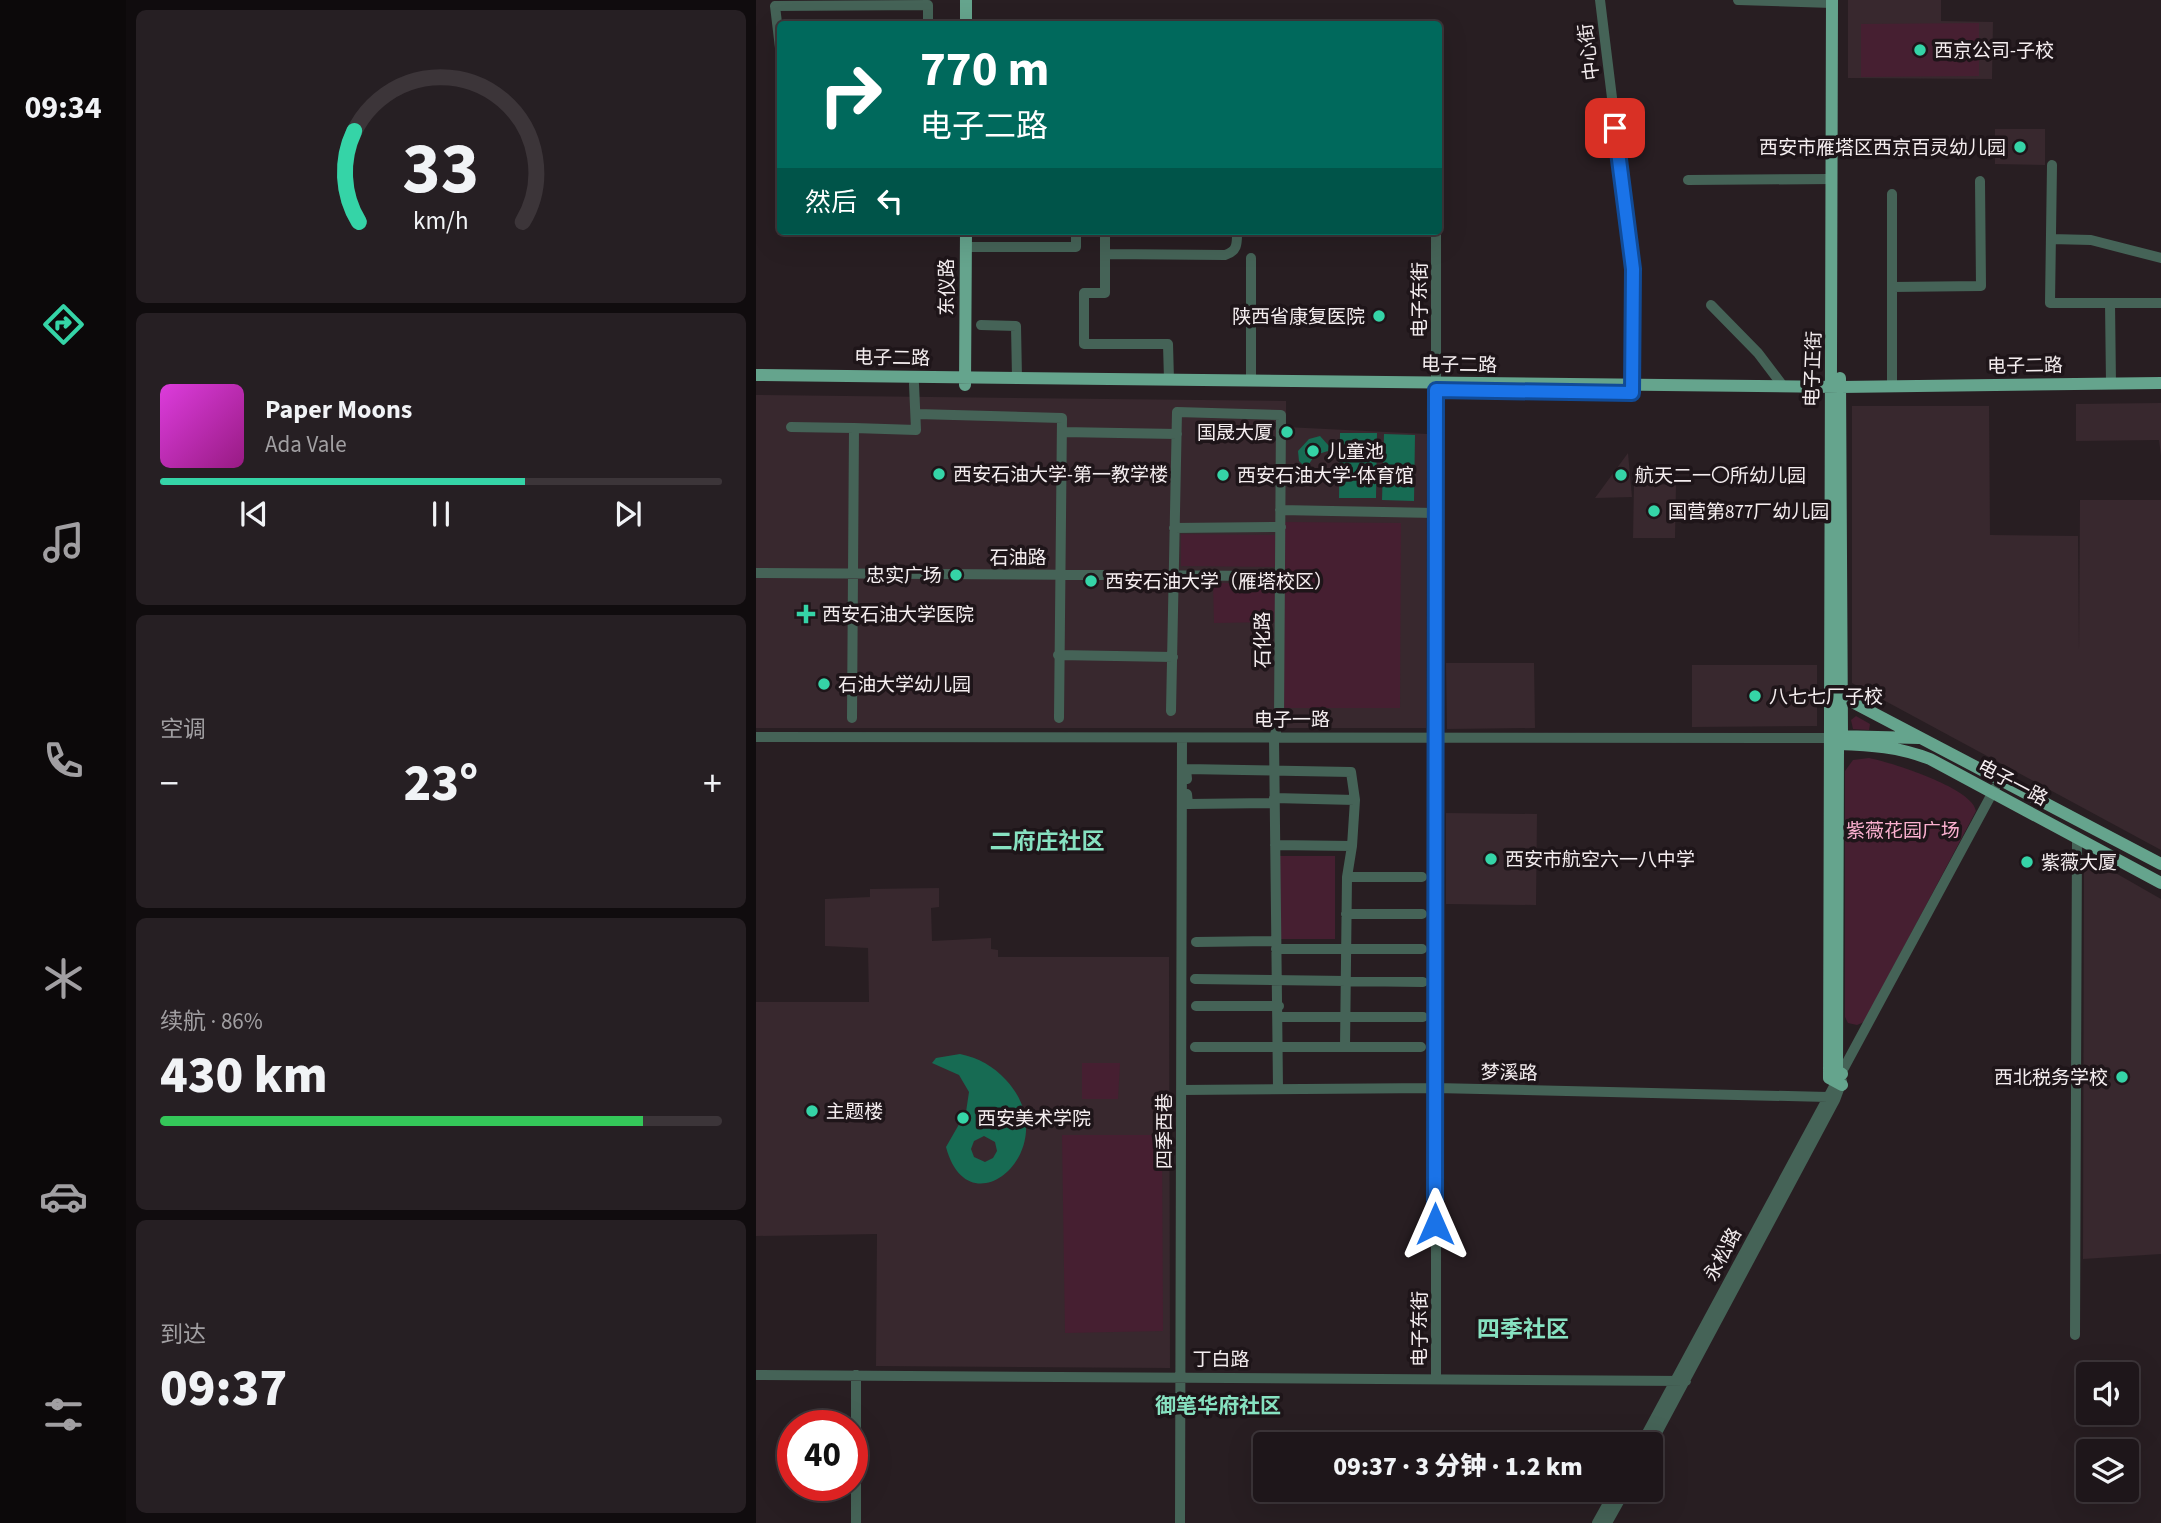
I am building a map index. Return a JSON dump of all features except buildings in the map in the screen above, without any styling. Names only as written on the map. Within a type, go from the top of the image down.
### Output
[{"type":"main road","points":[[959,0],[959,21]]},
{"type":"main road","points":[[966,0],[966,21]]},
{"type":"main road","name":"电子正街","points":[[1835,1],[1832,179],[1835,390]]},
{"type":"main road","name":"电子正街","points":[[1835,1],[1836,739]]},
{"type":"main road","name":"东仪路","points":[[959,235],[962,381]]},
{"type":"main road","name":"东仪路","points":[[962,381],[965,235]]},
{"type":"main road","name":"电子二路","points":[[756,375],[962,381],[1632,389],[2161,389]]},
{"type":"main road","name":"电子二路","points":[[756,383],[914,384],[1017,378],[1436,386]]},
{"type":"main road","name":"电子二路","points":[[1632,389],[1783,386],[1835,390],[1892,386],[2161,383]]},
{"type":"main road","name":"电子一路","points":[[1836,693],[2161,864]]},
{"type":"main road","name":"电子一路","points":[[1836,739],[1925,738]]},
{"type":"main road","points":[[1836,739],[1837,1071],[1840,1080]]},
{"type":"main road","name":"电子一路","points":[[1836,739],[1906,750],[1993,792],[2161,883]]},
{"type":"street","name":"中心街","points":[[1600,0],[1633,269],[1632,389]]},
{"type":"street","points":[[1738,0],[1835,1]]},
{"type":"street","points":[[777,23],[775,6],[928,5],[928,21]]},
{"type":"street","points":[[2052,165],[2050,303],[2161,303]]},
{"type":"street","points":[[1688,180],[1832,179]]},
{"type":"street","points":[[1892,287],[1980,286],[1980,181]]},
{"type":"street","points":[[1892,194],[1892,386]]},
{"type":"street","points":[[965,247],[1076,247],[1076,235]]},
{"type":"street","points":[[1105,235],[1105,293],[1084,293],[1084,344],[1168,344],[1169,380]]},
{"type":"street","points":[[1105,254],[1225,255],[1233,253],[1237,247],[1237,235]]},
{"type":"street","name":"电子东街","points":[[1436,235],[1436,1378]]},
{"type":"street","points":[[2051,239],[2091,240],[2161,258]]},
{"type":"street","points":[[1251,258],[1251,381]]},
{"type":"street","points":[[2110,303],[2111,384]]},
{"type":"street","points":[[1711,305],[1758,353],[1783,386]]},
{"type":"street","points":[[981,325],[1016,326],[1017,378]]},
{"type":"street","points":[[791,427],[916,430],[914,384]]},
{"type":"street","name":"石化路","points":[[1177,434],[1177,412],[1281,415],[1279,720],[1273,738],[1278,1088]]},
{"type":"street","points":[[917,414],[1062,418],[1059,718]]},
{"type":"street","points":[[852,718],[854,428]]},
{"type":"street","points":[[1062,432],[1177,434],[1171,711]]},
{"type":"street","points":[[1280,510],[1435,513]]},
{"type":"street","points":[[1174,528],[1281,527]]},
{"type":"street","name":"石油路","points":[[756,573],[1279,576]]},
{"type":"street","points":[[1058,655],[1173,657]]},
{"type":"street","name":"电子一路","points":[[756,737],[1836,739]]},
{"type":"street","name":"四季西巷","points":[[1180,1523],[1182,738]]},
{"type":"street","points":[[1345,1047],[1347,877],[1355,800],[1351,772],[1186,769],[1188,804],[1355,800]]},
{"type":"street","name":"永松路","points":[[1657,1432],[1681,1381],[2000,778]]},
{"type":"street","points":[[2075,1335],[2077,838]]},
{"type":"street","points":[[1275,845],[1352,846]]},
{"type":"street","points":[[1347,877],[1422,877]]},
{"type":"street","points":[[1346,914],[1422,914]]},
{"type":"street","points":[[1196,942],[1422,949]]},
{"type":"street","points":[[1195,979],[1423,982]]},
{"type":"street","points":[[1196,1006],[1345,1017],[1423,1017]]},
{"type":"street","points":[[1195,1047],[1421,1047]]},
{"type":"street","name":"梦溪路","points":[[1182,1090],[1435,1088],[1832,1099]]},
{"type":"street","name":"丁白路","points":[[756,1375],[1681,1381]]},
{"type":"street","points":[[856,1375],[856,1523]]},
{"type":"street","name":"永松路","points":[[1649,1432],[1681,1381]]},
{"type":"street","points":[[1597,1523],[1609,1502]]},
{"type":"street","points":[[1607,1523],[1619,1502]]},
{"type":"shaded area","name":"西京公司-子校","points":[[1848,0],[1941,0],[1941,21],[1993,22],[1992,79],[1848,78]]},
{"type":"shaded area","name":"西安市雁塔区西京百灵幼儿园","points":[[1995,129],[2045,129],[2045,165],[1995,164]]},
{"type":"shaded area","name":"西安石油大学（雁塔校区）","points":[[756,395],[1286,401],[1286,427],[1427,434],[1426,728],[756,728]]},
{"type":"shaded area","points":[[2161,403],[2161,456],[2159,440],[2076,441],[2076,404]]},
{"type":"shaded area","points":[[1852,406],[1989,406],[1990,535],[2078,536],[2079,652],[2080,500],[2161,500],[2161,850],[1852,683]]},
{"type":"shaded area","points":[[1340,433],[1377,433],[1376,498],[1339,498]]},
{"type":"shaded area","points":[[1384,434],[1415,435],[1414,501],[1382,500]]},
{"type":"shaded area","name":"儿童池","points":[[1320,436],[1329,446],[1328,451],[1315,455],[1309,464],[1303,465],[1299,461],[1298,451],[1309,439]]},
{"type":"shaded area","name":"航天二一〇所幼儿园","points":[[1628,453],[1632,497],[1595,498]]},
{"type":"shaded area","name":"国营第877厂幼儿园","points":[[1634,483],[1676,485],[1675,538],[1633,538]]},
{"type":"shaded area","points":[[1446,663],[1534,663],[1535,728],[1447,729]]},
{"type":"shaded area","name":"八七七厂子校","points":[[1692,665],[1817,665],[1817,726],[1692,727]]},
{"type":"shaded area","name":"西安市航空六一八中学","points":[[1446,813],[1537,814],[1536,905],[1446,904]]},
{"type":"shaded area","name":"西北税务学校","points":[[2084,855],[2161,899],[2161,1254],[2083,1259]]},
{"type":"shaded area","name":"西安美术学院","points":[[939,888],[939,907],[931,908],[932,941],[991,938],[991,949],[998,950],[998,957],[1169,957],[1170,1368],[876,1366],[877,1234],[756,1236],[756,1002],[869,1002],[868,948],[825,946],[825,899],[870,897],[870,889]]},
{"type":"shaded area","points":[[960,1054],[985,1063],[1006,1080],[1022,1106],[1026,1131],[1020,1154],[1008,1171],[991,1182],[974,1183],[958,1172],[946,1147],[966,1112],[969,1092],[959,1075],[932,1063],[936,1058]],"holes":[[[984,1136],[995,1142],[997,1151],[993,1158],[985,1162],[974,1157],[971,1149],[974,1141]]]},
{"type":"green space","name":"西京公司-子校","points":[[1979,23],[1979,76],[1861,77],[1861,24]]},
{"type":"green space","points":[[1284,522],[1401,523],[1400,708],[1283,708]]},
{"type":"green space","points":[[1181,534],[1276,535],[1275,567],[1181,566]]},
{"type":"green space","points":[[1213,583],[1276,583],[1276,622],[1214,623]]},
{"type":"green space","points":[[1856,716],[1870,724],[1869,730],[1853,729],[1851,720]]},
{"type":"green space","name":"紫薇花园广场","points":[[1869,758],[1911,770],[1946,785],[1971,802],[1976,811],[1864,1022],[1857,1025],[1848,1023],[1845,1017],[1845,771],[1853,760]]},
{"type":"green space","points":[[1279,856],[1335,856],[1335,939],[1280,939]]},
{"type":"green space","points":[[1082,1063],[1120,1063],[1118,1099],[1082,1099]]},
{"type":"green space","points":[[1062,1135],[1162,1135],[1163,1331],[1065,1333]]},
{"type":"place","name":"西京公司-子校","points":[[1920,50]]},
{"type":"place","name":"西安市雁塔区西京百灵幼儿园","points":[[2020,147]]},
{"type":"place","name":"陕西省康复医院","points":[[1379,316]]},
{"type":"place","name":"国晟大厦","points":[[1287,432]]},
{"type":"place","name":"儿童池","points":[[1313,451]]},
{"type":"place","name":"西安石油大学-第一教学楼","points":[[939,474]]},
{"type":"place","name":"西安石油大学-体育馆","points":[[1223,475]]},
{"type":"place","name":"航天二一〇所幼儿园","points":[[1621,475]]},
{"type":"place","name":"国营第877厂幼儿园","points":[[1654,511]]},
{"type":"place","name":"忠实广场","points":[[956,575]]},
{"type":"place","name":"西安石油大学（雁塔校区）","points":[[1091,581]]},
{"type":"place","name":"西安石油大学医院","points":[[806,614]]},
{"type":"place","name":"石油大学幼儿园","points":[[824,684]]},
{"type":"place","name":"八七七厂子校","points":[[1755,696]]},
{"type":"place","name":"西安市航空六一八中学","points":[[1491,859]]},
{"type":"place","name":"紫薇大厦","points":[[2027,862]]},
{"type":"place","name":"西北税务学校","points":[[2122,1077]]},
{"type":"place","name":"主题楼","points":[[812,1111]]},
{"type":"place","name":"西安美术学院","points":[[963,1118]]},
{"type":"district","name":"二府庄社区","points":[[1047,841]]},
{"type":"district","name":"四季社区","points":[[1523,1329]]},
{"type":"district","name":"御笔华府社区","points":[[1218,1406]]},
{"type":"route","points":[[1435,1224],[1436,390],[1632,393],[1633,269],[1615,128]]}]
